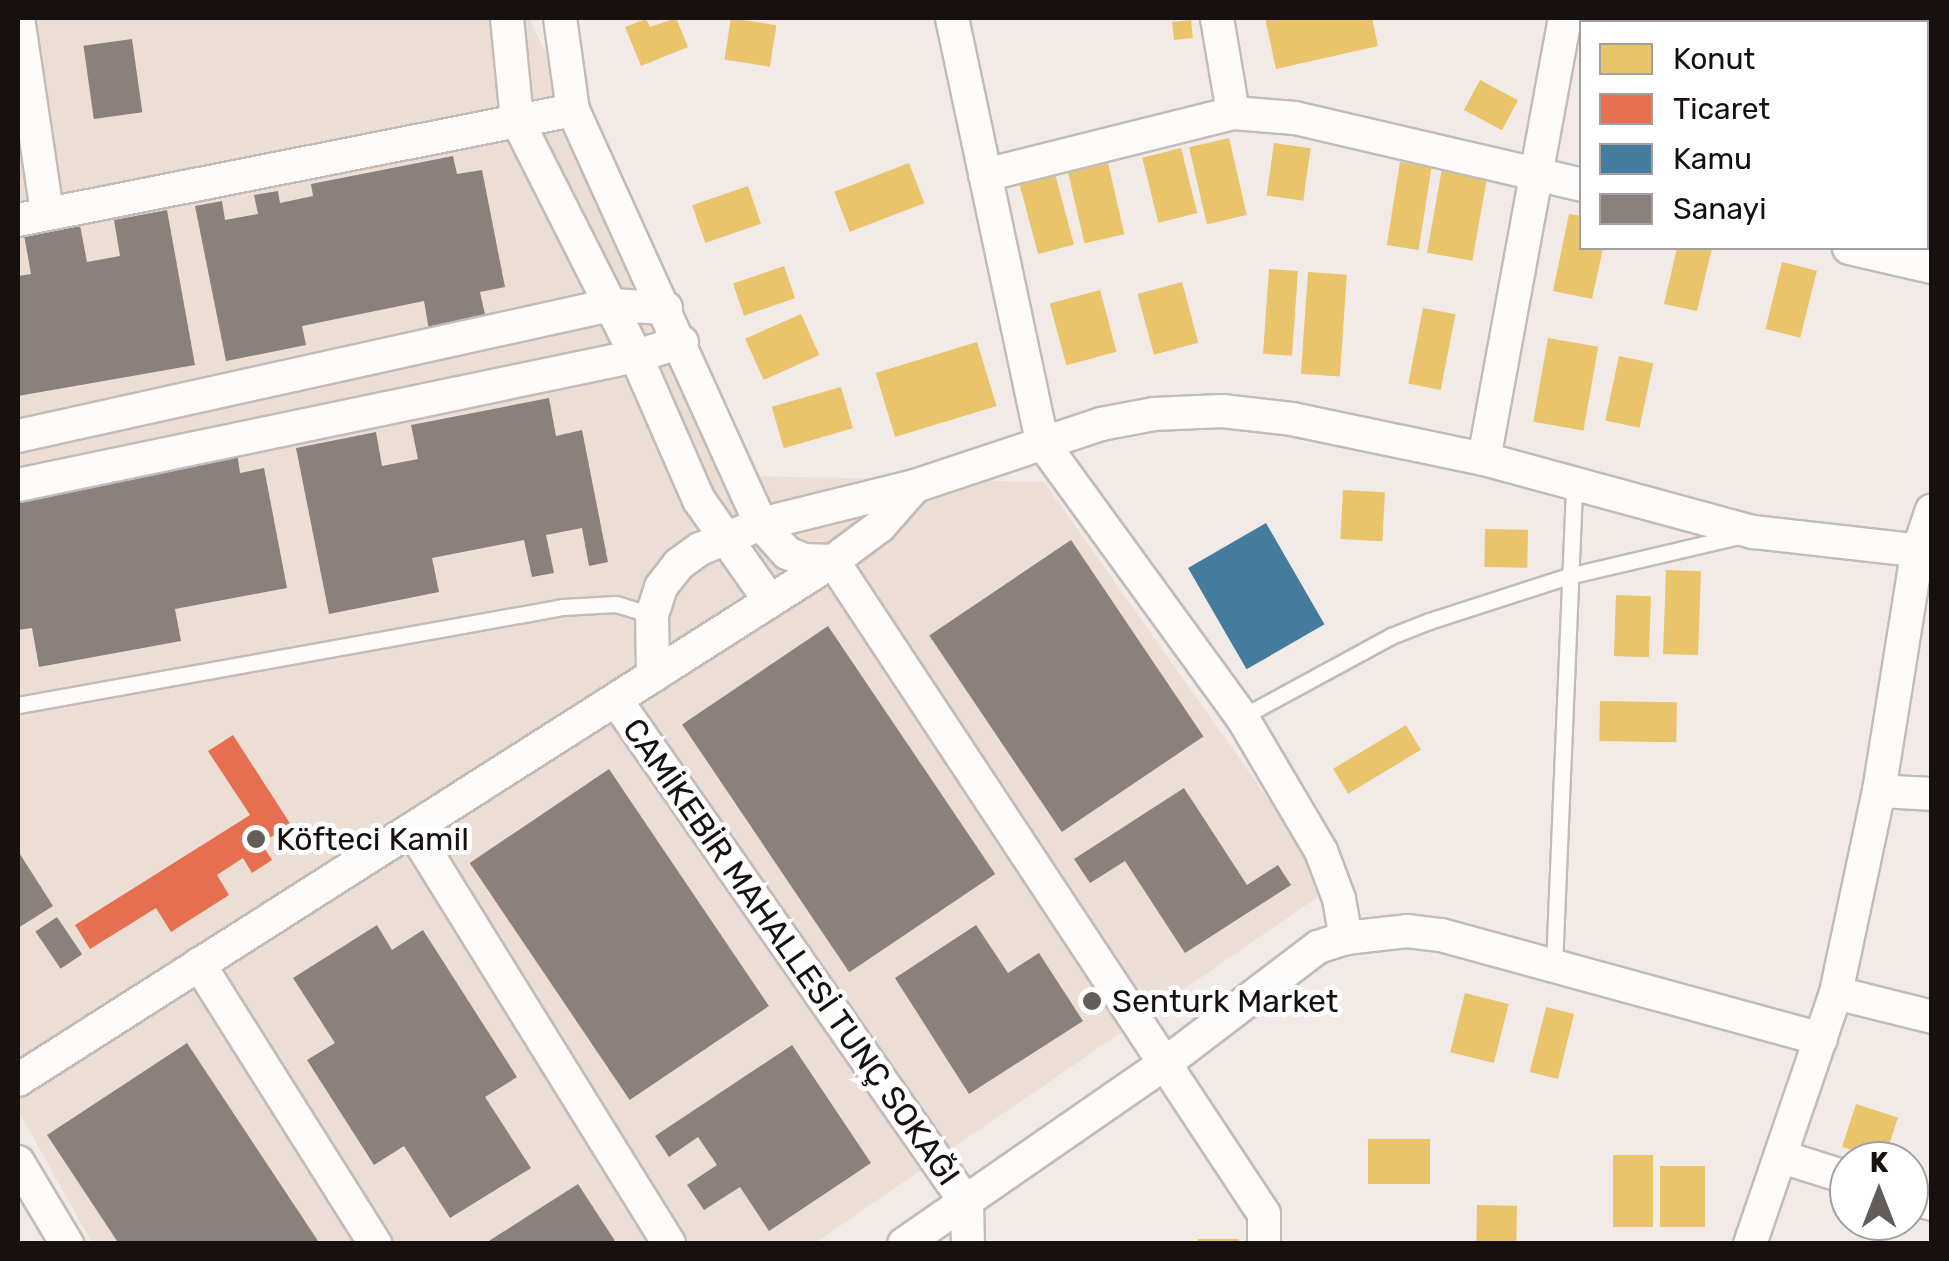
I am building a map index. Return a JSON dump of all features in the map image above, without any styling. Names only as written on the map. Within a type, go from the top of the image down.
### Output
[{"type":"street","points":[[18,18],[32,216],[573,110]]},
{"type":"street","points":[[508,18],[517,120],[636,356],[699,500],[770,601]]},
{"type":"street","points":[[560,18],[573,110],[682,342],[728,459],[760,524],[788,553],[833,561],[1264,1214],[1264,1244]]},
{"type":"street","points":[[952,18],[1042,442],[1242,717],[1320,851],[1338,899],[1346,938]]},
{"type":"street","points":[[1217,18],[1233,113]]},
{"type":"street","points":[[1484,458],[1565,18]]},
{"type":"street","points":[[985,175],[1233,113],[1295,118],[1579,184]]},
{"type":"street","points":[[1858,250],[1932,267]]},
{"type":"street","points":[[18,436],[610,305],[666,308]]},
{"type":"street","points":[[18,485],[636,356],[682,342]]},
{"type":"street","points":[[652,676],[652,615],[660,587],[678,564],[725,538],[760,524],[915,486],[1042,442],[1154,414],[1222,411],[1292,419],[1484,458],[1753,532],[1924,553]]},
{"type":"street","points":[[18,1080],[833,561],[880,526],[915,486]]},
{"type":"street","points":[[1750,1244],[1836,994],[1932,510]]},
{"type":"street","name":"CAMİKEBİR MAHALLESİ TUNÇ SOKAĞI","points":[[616,700],[967,1204]]},
{"type":"street","points":[[1879,791],[1932,794]]},
{"type":"street","points":[[412,829],[669,1244]]},
{"type":"street","points":[[904,1244],[1167,1062],[1318,948],[1346,938],[1407,931],[1441,935],[1821,1039]]},
{"type":"street","points":[[199,964],[375,1244]]},
{"type":"street","points":[[1836,994],[1932,1017]]},
{"type":"street","points":[[1782,1157],[1829,1172]]},
{"type":"street","points":[[18,1162],[67,1244]]},
{"type":"street","points":[[949,1244],[967,1204]]},
{"type":"street","points":[[967,1204],[968,1244]]},
{"type":"lane","points":[[1554,966],[1574,484]]},
{"type":"lane","points":[[1242,717],[1391,636],[1568,576],[1753,532]]},
{"type":"lane","points":[[18,704],[564,606],[616,604],[652,615]]},
{"type":"shaded area","points":[[18,18],[529,18],[747,476],[1044,482],[1331,888],[815,1243],[92,1243],[18,1110]]},
{"type":"building: Konut","points":[[676,18],[688,47],[641,66],[625,27],[646,19],[650,27]]},
{"type":"building: Konut","points":[[731,18],[776,25],[770,67],[724,59]]},
{"type":"building: Konut","points":[[1265,18],[1372,18],[1378,46],[1276,69]]},
{"type":"building: Konut","points":[[1610,18],[1659,18],[1659,20]]},
{"type":"building: Konut","points":[[1668,18],[1711,18],[1711,20]]},
{"type":"building: Konut","points":[[1794,18],[1841,18],[1841,20]]},
{"type":"building: Konut","points":[[1191,20],[1193,38],[1174,40],[1172,22]]},
{"type":"building: Konut","points":[[1480,80],[1518,100],[1502,130],[1464,110]]},
{"type":"building: Konut","points":[[1229,138],[1247,215],[1207,224],[1189,147]]},
{"type":"building: Konut","points":[[1274,143],[1311,148],[1303,201],[1267,195]]},
{"type":"building: Konut","points":[[1181,148],[1197,213],[1158,223],[1142,158]]},
{"type":"building: Konut","points":[[1400,162],[1432,167],[1418,250],[1387,245]]},
{"type":"building: Konut","points":[[909,163],[924,203],[850,232],[834,192]]},
{"type":"building: Konut","points":[[1108,163],[1124,234],[1084,243],[1068,172]]},
{"type":"building: Konut","points":[[1442,168],[1487,176],[1472,261],[1427,253]]},
{"type":"building: Konut","points":[[1055,174],[1074,245],[1038,254],[1019,184]]},
{"type":"building: Konut","points":[[748,186],[761,224],[705,243],[692,205]]},
{"type":"building: Konut","points":[[1569,214],[1579,216],[1579,250],[1603,250],[1592,299],[1553,291]]},
{"type":"building: Konut","points":[[1677,250],[1712,250],[1697,311],[1664,304]]},
{"type":"building: Konut","points":[[1782,262],[1817,271],[1800,338],[1765,329]]},
{"type":"building: Konut","points":[[784,266],[795,298],[744,316],[733,284]]},
{"type":"building: Konut","points":[[1269,269],[1298,271],[1292,356],[1263,354]]},
{"type":"building: Konut","points":[[1308,272],[1347,275],[1340,376],[1301,374]]},
{"type":"building: Konut","points":[[1182,282],[1198,343],[1154,355],[1138,294]]},
{"type":"building: Konut","points":[[1100,290],[1117,352],[1066,365],[1050,303]]},
{"type":"building: Konut","points":[[1423,308],[1455,314],[1441,390],[1408,384]]},
{"type":"building: Konut","points":[[801,314],[819,355],[764,380],[745,339]]},
{"type":"building: Konut","points":[[1548,338],[1598,347],[1583,431],[1533,422]]},
{"type":"building: Konut","points":[[977,342],[997,406],[895,437],[876,373]]},
{"type":"building: Konut","points":[[1619,356],[1653,363],[1640,428],[1605,421]]},
{"type":"building: Konut","points":[[841,387],[853,428],[784,448],[772,407]]},
{"type":"building: Konut","points":[[1343,490],[1385,492],[1382,541],[1340,539]]},
{"type":"building: Konut","points":[[1485,529],[1528,530],[1527,568],[1484,567]]},
{"type":"building: Konut","points":[[1666,570],[1701,571],[1698,655],[1663,654]]},
{"type":"building: Konut","points":[[1616,595],[1651,596],[1649,657],[1614,656]]},
{"type":"building: Konut","points":[[1600,701],[1677,702],[1676,742],[1599,741]]},
{"type":"building: Konut","points":[[1406,725],[1421,750],[1348,794],[1333,769]]},
{"type":"building: Konut","points":[[1465,993],[1509,1004],[1494,1063],[1450,1052]]},
{"type":"building: Konut","points":[[1546,1007],[1574,1014],[1558,1079],[1530,1072]]},
{"type":"building: Konut","points":[[1856,1104],[1898,1118],[1890,1141],[1844,1141]]},
{"type":"building: Konut","points":[[1368,1139],[1430,1139],[1430,1184],[1368,1184]]},
{"type":"building: Konut","points":[[1613,1155],[1653,1155],[1653,1227],[1613,1227]]},
{"type":"building: Konut","points":[[1660,1166],[1705,1166],[1705,1227],[1660,1227]]},
{"type":"building: Konut","points":[[1477,1205],[1517,1206],[1516,1244],[1476,1244]]},
{"type":"building: Konut","points":[[1198,1239],[1239,1239],[1239,1244],[1198,1244]]},
{"type":"building: Ticaret","points":[[233,735],[291,825],[261,843],[272,860],[252,873],[243,858],[217,875],[229,895],[171,932],[156,908],[90,949],[75,925],[250,815],[208,751]]},
{"type":"building: Kamu","points":[[1266,523],[1324,624],[1247,669],[1188,568]]},
{"type":"building: Sanayi","points":[[132,39],[142,112],[94,119],[83,46]]},
{"type":"building: Sanayi","points":[[453,156],[457,174],[482,170],[505,287],[480,292],[486,319],[429,330],[424,301],[302,326],[306,345],[226,361],[195,206],[222,201],[225,220],[258,214],[254,195],[278,191],[280,203],[313,196],[311,184]]},
{"type":"building: Sanayi","points":[[167,210],[195,365],[18,396],[18,276],[31,274],[24,235],[80,225],[87,262],[120,256],[114,220]]},
{"type":"building: Sanayi","points":[[549,398],[556,436],[582,430],[608,562],[589,566],[582,528],[546,535],[554,573],[532,577],[524,540],[432,558],[439,592],[329,614],[296,448],[376,432],[382,466],[418,459],[411,425]]},
{"type":"building: Sanayi","points":[[237,452],[240,473],[264,468],[287,588],[175,609],[181,641],[39,667],[32,628],[18,630],[18,493]]},
{"type":"building: Sanayi","points":[[1071,540],[1204,736],[1062,832],[929,636]]},
{"type":"building: Sanayi","points":[[828,626],[995,874],[849,972],[682,724]]},
{"type":"building: Sanayi","points":[[609,769],[769,1006],[630,1100],[470,863]]},
{"type":"building: Sanayi","points":[[1184,788],[1247,885],[1278,865],[1291,885],[1185,953],[1125,861],[1090,883],[1074,859]]},
{"type":"building: Sanayi","points":[[18,851],[53,906],[18,928]]},
{"type":"building: Sanayi","points":[[57,917],[82,954],[61,969],[35,932]]},
{"type":"building: Sanayi","points":[[377,925],[392,950],[423,930],[517,1077],[485,1097],[531,1168],[450,1218],[404,1146],[374,1165],[307,1060],[335,1043],[293,978]]},
{"type":"building: Sanayi","points":[[976,925],[1008,973],[1039,953],[1083,1021],[969,1094],[895,978]]},
{"type":"building: Sanayi","points":[[187,1043],[320,1244],[119,1244],[47,1135]]},
{"type":"building: Sanayi","points":[[792,1045],[871,1163],[769,1231],[740,1187],[704,1210],[687,1185],[717,1165],[698,1137],[669,1157],[655,1136]]},
{"type":"building: Sanayi","points":[[578,1184],[617,1244],[484,1244]]},
{"type":"place","name":"Köfteci Kamil","points":[[256,839]]},
{"type":"place","name":"Senturk Market","points":[[1092,1001]]}]
